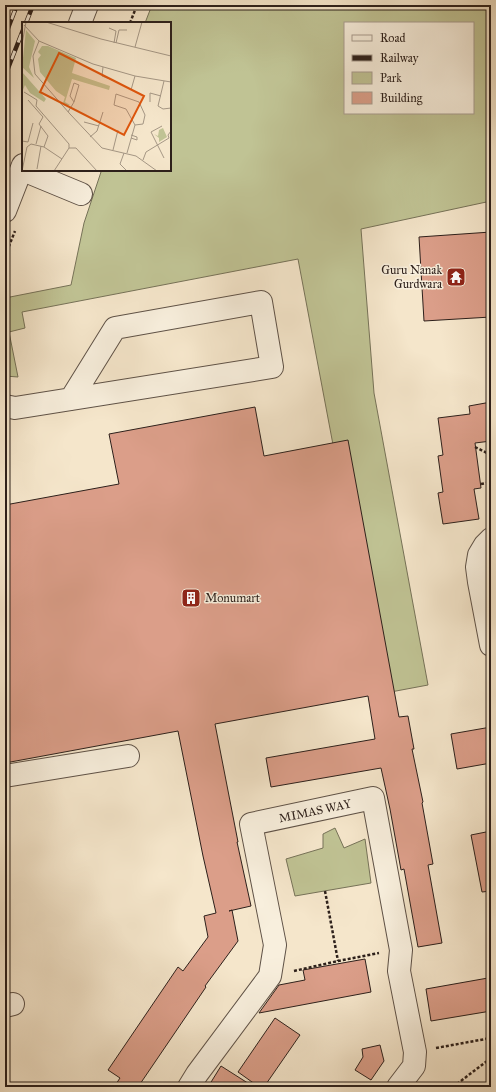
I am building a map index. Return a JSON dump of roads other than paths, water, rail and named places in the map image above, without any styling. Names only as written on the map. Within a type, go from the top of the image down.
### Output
[{"type":"street","points":[[80,22],[87,5]]},
{"type":"street","points":[[5,211],[22,170]]},
{"type":"street","points":[[30,171],[81,194]]},
{"type":"street","points":[[5,406],[15,408],[272,367],[260,302],[115,328],[70,399]]},
{"type":"street","points":[[491,539],[479,555],[477,567],[491,645]]},
{"type":"street","points":[[5,776],[128,756]]},
{"type":"street","name":"MIMAS WAY","points":[[189,1087],[197,1074],[270,976],[275,945],[251,824],[373,798],[401,950],[400,971],[415,1052],[414,1066],[398,1087]]},
{"type":"railway","points":[[5,36],[17,5]]},
{"type":"railway","points":[[26,22],[33,5]]},
{"type":"railway","points":[[5,76],[22,33]]},
{"type":"place","name":"Guru Nanak Gurdwara","points":[[456,277]]},
{"type":"place","name":"Monumart","points":[[191,598]]}]
